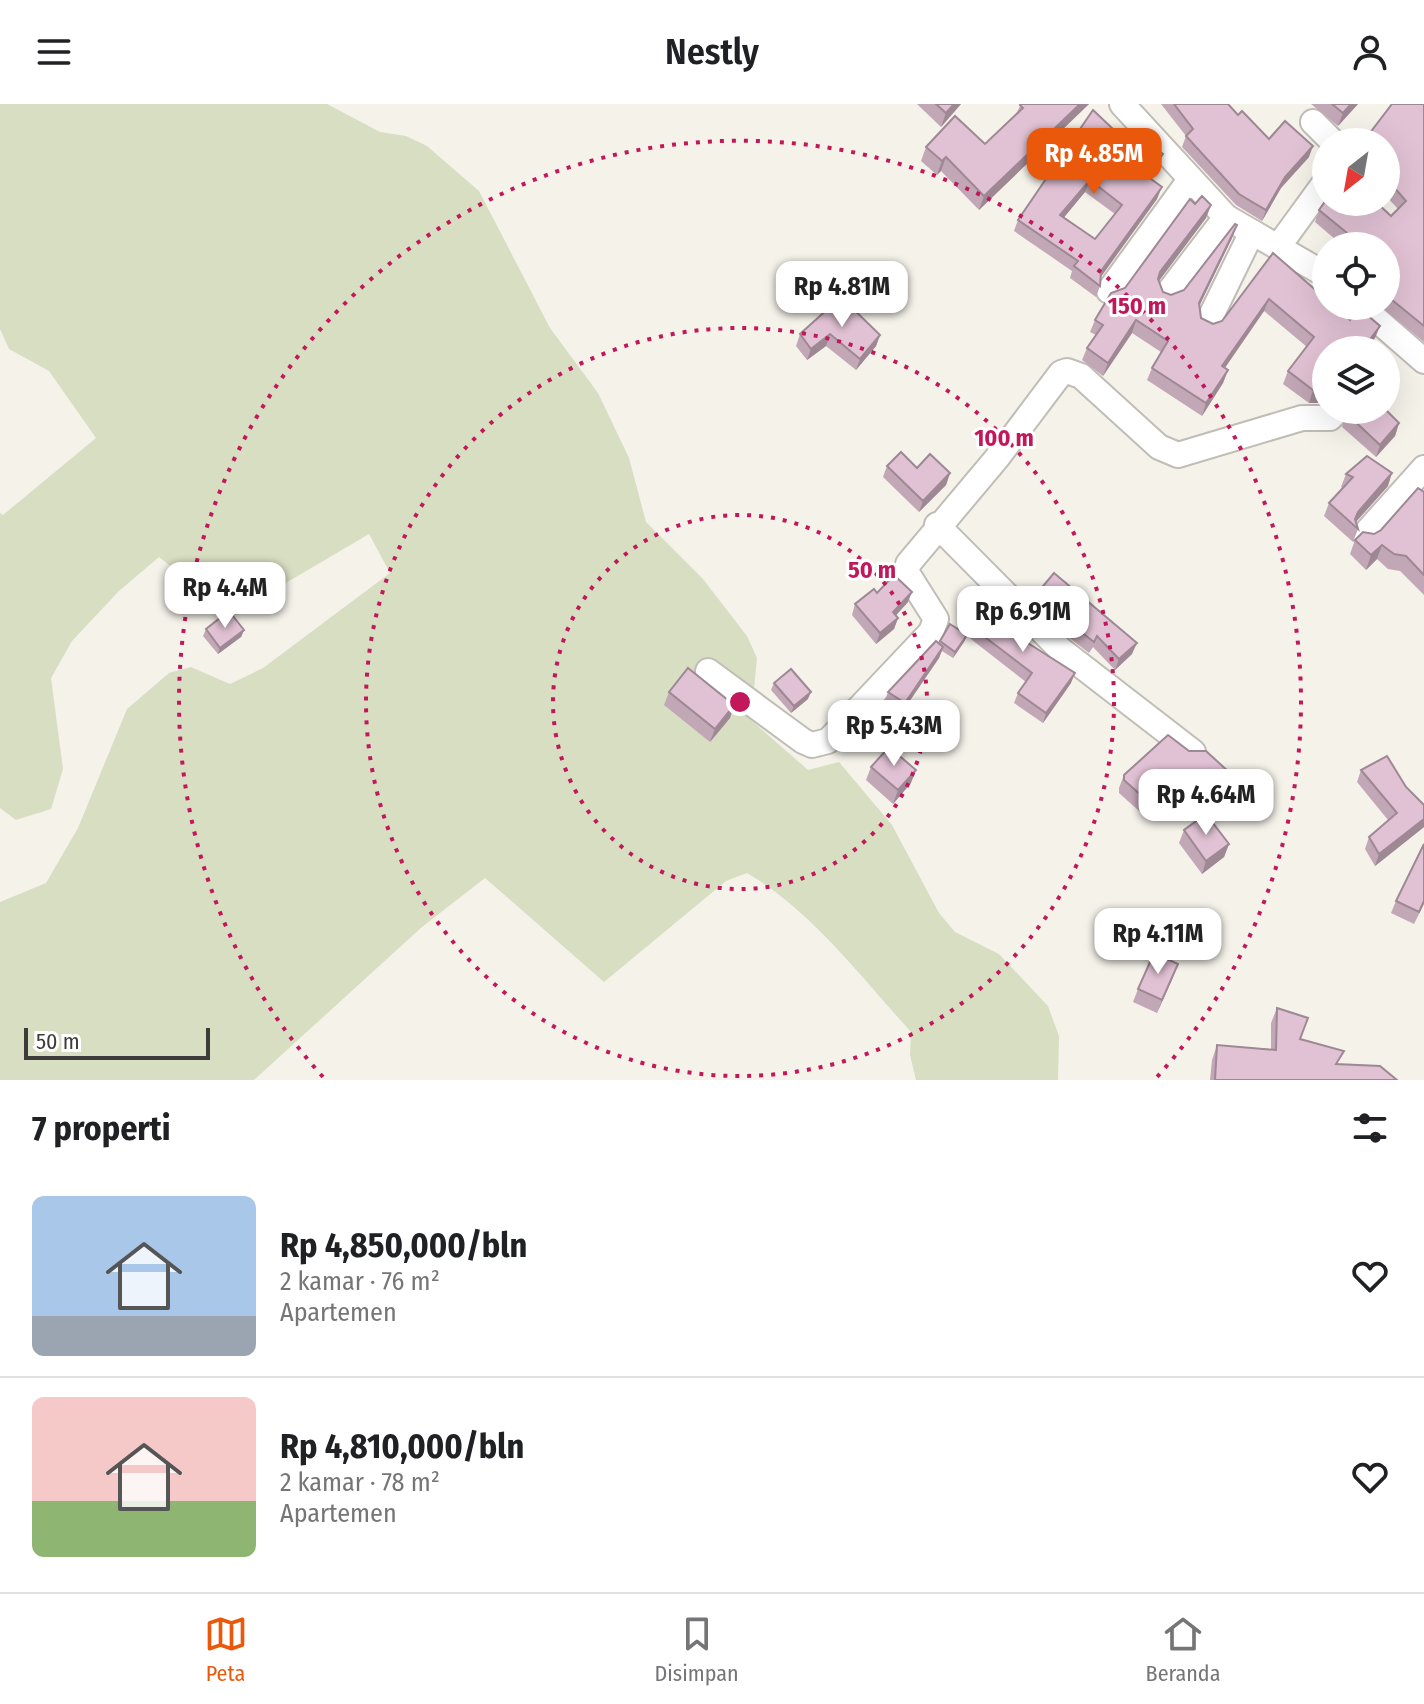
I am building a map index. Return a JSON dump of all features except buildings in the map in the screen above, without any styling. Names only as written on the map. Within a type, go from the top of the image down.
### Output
[{"type":"street","points":[[1122,104],[1189,181],[1226,217],[1312,267]]},
{"type":"street","points":[[1313,122],[1319,128]]},
{"type":"street","points":[[1109,291],[1189,181]]},
{"type":"street","points":[[1278,247],[1312,200]]},
{"type":"street","points":[[1168,293],[1226,217]]},
{"type":"street","points":[[1208,322],[1252,232]]},
{"type":"street","points":[[1372,320],[1384,336]]},
{"type":"street","points":[[1400,351],[1424,361]]},
{"type":"street","points":[[708,671],[803,741],[812,745],[828,741],[935,625],[933,613],[907,573],[913,554],[997,458],[1054,377],[1067,371],[1081,376],[1159,447],[1178,455],[1302,418],[1312,418]]},
{"type":"street","points":[[1365,534],[1424,468]]},
{"type":"street","points":[[937,525],[1061,650],[1193,752]]},
{"type":"green space","points":[[0,104],[327,104],[380,132],[406,136],[427,146],[479,191],[550,328],[598,393],[629,458],[646,522],[703,579],[747,636],[757,658],[751,720],[808,770],[839,762],[892,825],[939,913],[955,932],[999,954],[1048,1006],[1059,1036],[1058,1080],[916,1080],[910,1055],[911,1032],[814,926],[771,888],[747,873],[726,881],[604,982],[485,878],[422,927],[254,1080],[0,1080],[0,902],[46,883],[78,828],[127,709],[169,673],[191,667],[230,684],[263,668],[390,573],[369,534],[279,587],[245,612],[193,584],[159,557],[119,591],[72,641],[51,678],[63,769],[51,809],[16,820],[0,808],[0,513],[3,515],[96,438],[49,371],[9,349],[0,329]]}]
